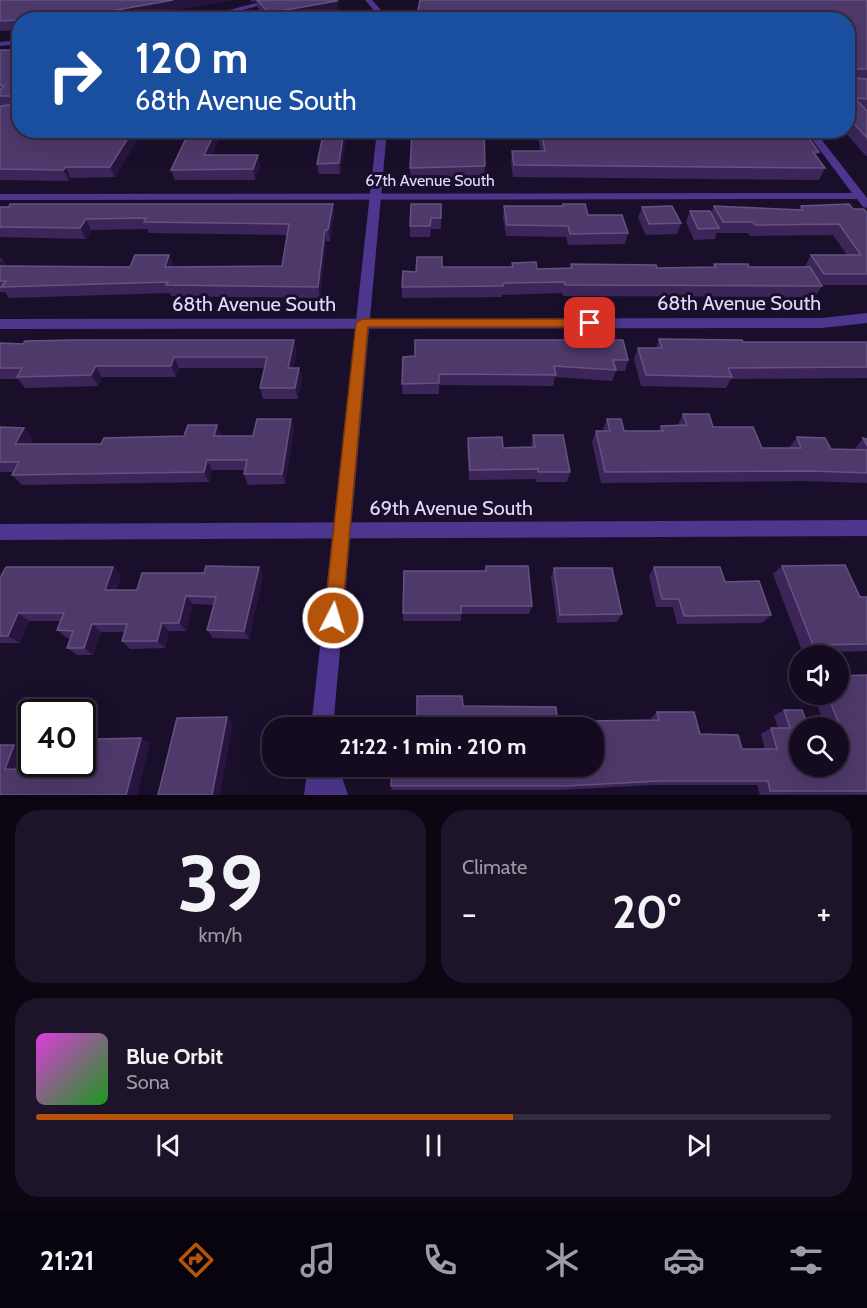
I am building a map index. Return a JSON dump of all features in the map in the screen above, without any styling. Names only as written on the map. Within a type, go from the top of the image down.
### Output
[{"type":"street","points":[[227,12],[277,0]]},
{"type":"street","points":[[368,0],[379,12]]},
{"type":"street","points":[[323,717],[381,138]]},
{"type":"street","points":[[815,138],[863,200]]},
{"type":"street","name":"67th Avenue South","points":[[0,197],[863,200]]},
{"type":"street","name":"68th Avenue South","points":[[0,324],[822,323],[867,318]]},
{"type":"street","name":"69th Avenue South","points":[[0,532],[867,528]]},
{"type":"street","points":[[316,795],[318,777]]},
{"type":"street","points":[[330,777],[336,795]]},
{"type":"building","points":[[0,0],[173,0],[106,12],[12,12],[12,20],[0,21]]},
{"type":"building","points":[[257,0],[337,1],[275,12],[268,12]]},
{"type":"building","points":[[420,0],[867,0],[867,69],[855,69],[855,12],[418,12]]},
{"type":"building","points":[[0,50],[12,50],[12,96],[0,96],[0,90],[4,86],[0,85]]},
{"type":"building","points":[[855,78],[867,79],[867,99],[855,98]]},
{"type":"building","points":[[855,98],[867,111],[867,138],[855,125]]},
{"type":"building","points":[[12,105],[12,138],[128,138],[110,167],[66,167],[63,170],[0,169],[0,106]]},
{"type":"building","points":[[186,138],[212,138],[204,155],[258,155],[253,169],[171,170]]},
{"type":"building","points":[[322,138],[343,138],[339,163],[317,164]]},
{"type":"building","points":[[412,138],[484,138],[485,166],[410,168]]},
{"type":"building","points":[[543,138],[809,138],[819,152],[813,152],[825,168],[514,165],[512,151],[545,151]]},
{"type":"building","points":[[10,204],[333,204],[328,230],[325,230],[318,287],[166,285],[168,282],[1,287],[6,281],[0,281],[0,266],[130,267],[135,255],[169,255],[165,267],[282,266],[289,224],[144,222],[146,218],[86,219],[80,228],[0,227],[0,207],[9,207]]},
{"type":"building","points":[[411,204],[441,204],[441,218],[431,218],[430,226],[410,226]]},
{"type":"building","points":[[563,204],[585,204],[588,215],[622,215],[628,233],[570,234],[568,226],[507,225],[504,206],[563,206]]},
{"type":"building","points":[[849,204],[853,209],[864,209],[867,213],[867,274],[824,274],[811,255],[861,255],[839,224],[755,225],[753,222],[723,222],[714,206],[803,210],[801,206]]},
{"type":"building","points":[[672,206],[681,223],[649,224],[642,207]]},
{"type":"building","points":[[690,211],[710,211],[719,228],[698,229]]},
{"type":"building","points":[[417,257],[442,257],[442,267],[513,267],[512,263],[536,262],[537,269],[572,268],[571,264],[656,265],[657,268],[716,267],[714,264],[748,264],[749,267],[810,267],[822,286],[565,285],[564,282],[503,283],[503,286],[402,287],[403,271],[416,272]]},
{"type":"building","points":[[659,339],[867,342],[867,367],[728,368],[732,377],[646,375],[638,348],[662,348]]},
{"type":"building","points":[[294,340],[288,368],[299,368],[295,388],[260,388],[267,357],[174,357],[171,366],[96,366],[91,375],[17,377],[22,368],[0,368],[0,343],[23,344],[25,341]]},
{"type":"building","points":[[415,340],[623,340],[628,360],[613,360],[616,370],[554,366],[556,375],[439,374],[439,383],[402,384],[403,357],[415,356]]},
{"type":"building","points":[[683,414],[709,414],[713,427],[753,427],[762,448],[801,448],[797,437],[825,438],[831,449],[867,450],[867,473],[605,472],[596,431],[610,431],[607,419],[621,419],[624,431],[663,431],[661,426],[687,425]]},
{"type":"building","points":[[257,419],[291,419],[282,474],[244,474],[247,460],[207,460],[204,472],[12,475],[19,462],[0,462],[0,427],[24,428],[15,444],[101,444],[104,438],[184,436],[188,425],[217,425],[214,436],[253,436]]},
{"type":"building","points":[[533,435],[563,435],[570,472],[538,472],[538,469],[470,470],[468,438],[502,437],[503,448],[535,447]]},
{"type":"building","points":[[845,565],[860,597],[867,597],[867,644],[813,645],[782,566]]},
{"type":"building","points":[[206,566],[259,567],[244,631],[207,630],[216,597],[186,596],[179,623],[162,623],[157,641],[122,641],[127,624],[92,624],[84,648],[67,648],[73,631],[57,630],[64,613],[18,613],[8,636],[0,636],[0,578],[6,567],[113,567],[105,590],[137,590],[142,573],[204,573]]},
{"type":"building","points":[[486,566],[528,566],[532,606],[461,606],[461,613],[403,613],[404,571],[486,571]]},
{"type":"building","points":[[654,567],[720,567],[725,582],[759,581],[771,615],[684,616],[679,599],[662,599]]},
{"type":"building","points":[[554,568],[612,568],[622,614],[560,615]]},
{"type":"building","points":[[867,675],[867,791],[770,791],[768,781],[660,781],[565,786],[391,786],[391,777],[604,777],[604,721],[659,720],[657,712],[694,712],[700,734],[738,735],[742,749],[777,749],[771,728],[789,728],[789,777],[849,777],[849,717],[836,717],[831,705],[849,705],[849,676]]},
{"type":"building","points":[[417,696],[462,696],[463,706],[556,707],[557,717],[417,717]]},
{"type":"building","points":[[784,710],[802,710],[805,717],[789,717],[789,725]]},
{"type":"building","points":[[227,717],[212,795],[158,795],[177,718]]},
{"type":"building","points":[[141,738],[126,795],[0,795],[0,745],[14,745],[5,769],[18,769],[18,777],[96,777],[98,739]]},
{"type":"route","points":[[333,618],[362,323],[590,323]]}]
